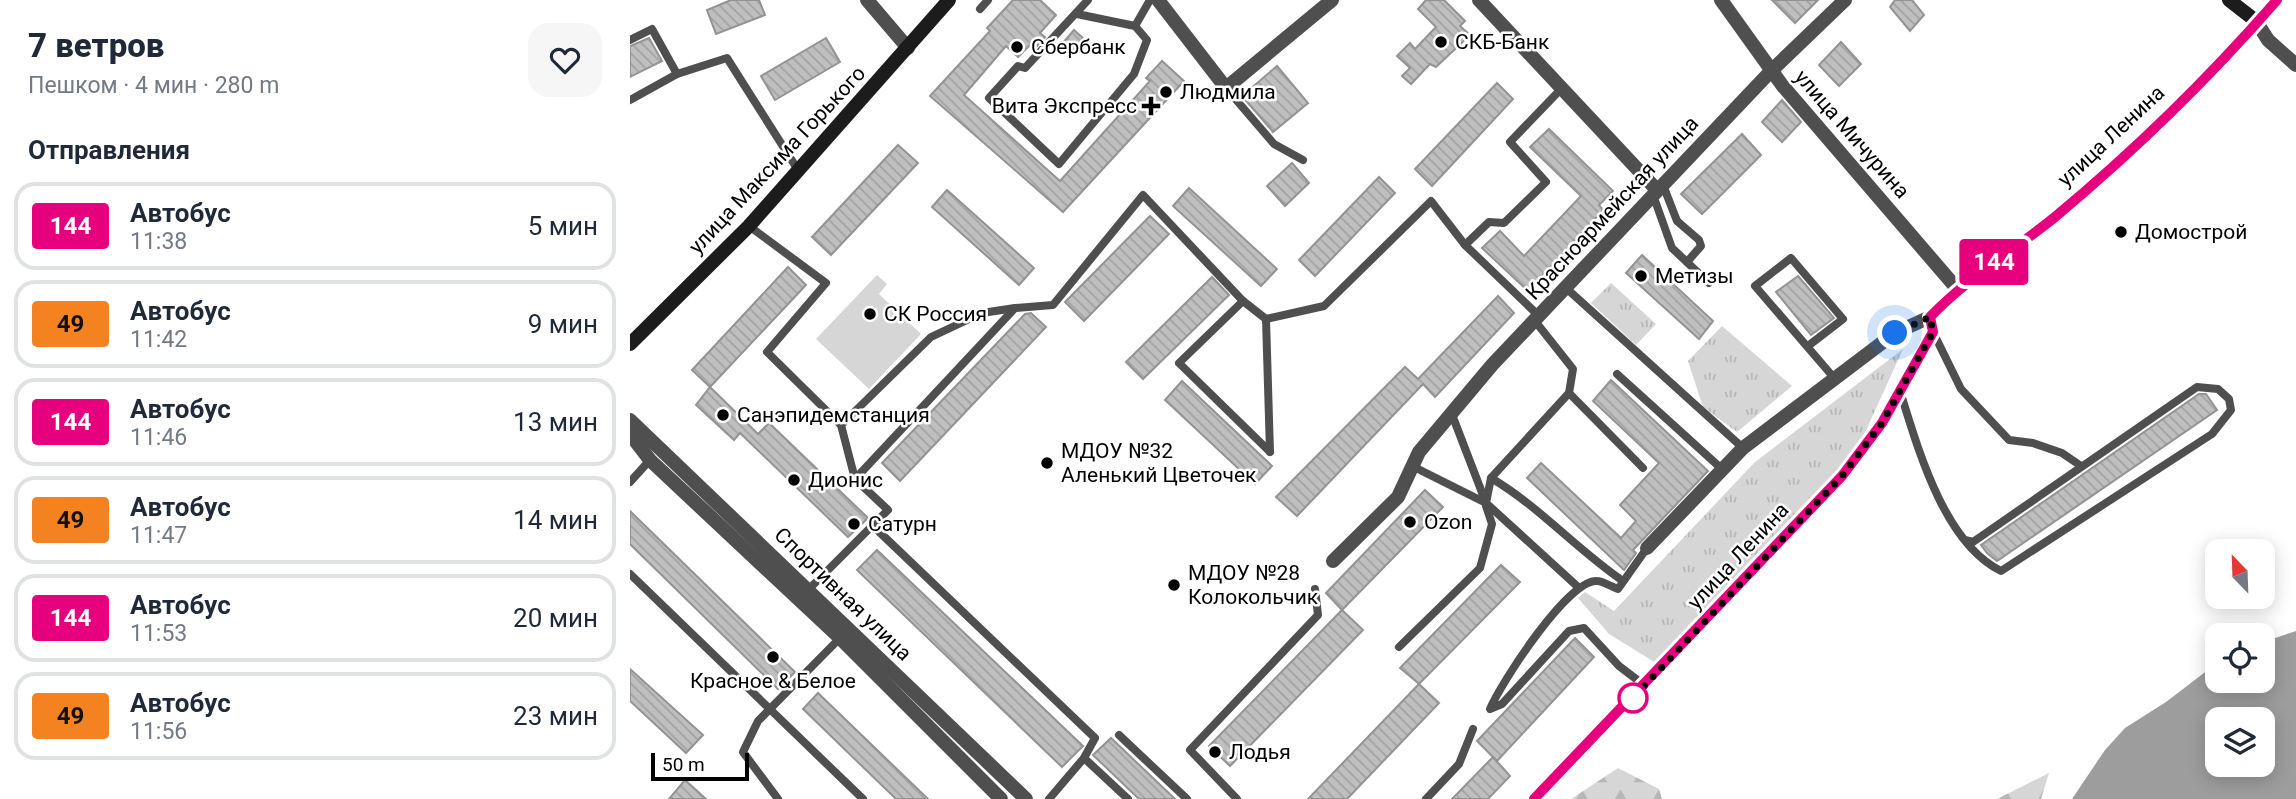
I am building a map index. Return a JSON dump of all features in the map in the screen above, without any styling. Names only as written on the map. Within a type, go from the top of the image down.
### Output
[{"type":"street","points":[[867,0],[908,48]]},
{"type":"street","name":"улица Максима Горького","points":[[630,344],[749,226],[949,0]]},
{"type":"street","points":[[1158,0],[1226,88],[1332,0]]},
{"type":"street","points":[[1479,0],[1658,190]]},
{"type":"street","name":"улица Мичурина","points":[[1721,0],[1771,71],[1959,291]]},
{"type":"street","name":"Красноармейская улица","points":[[1333,561],[1398,497],[1415,459],[1451,412],[1771,71],[1845,0]]},
{"type":"street","points":[[2230,0],[2256,21],[2268,40],[2296,65]]},
{"type":"street","name":"улица Ленина","points":[[1647,548],[1743,448],[1895,333],[1930,317],[2130,152],[2277,0]]},
{"type":"street","points":[[1930,317],[1933,332]]},
{"type":"street","name":"улица Ленина","points":[[1534,799],[1645,686],[1842,476],[1882,423],[1933,332]]},
{"type":"street","name":"Спортивная улица","points":[[630,420],[1026,799]]},
{"type":"street","name":"Спортивная улица","points":[[630,434],[650,460],[840,638],[1001,799]]},
{"type":"lane","points":[[980,9],[988,0]]},
{"type":"lane","points":[[1077,14],[1135,26],[1147,40],[1134,74],[1059,164],[989,98],[1018,66],[1025,68],[1088,0]]},
{"type":"lane","points":[[1135,26],[1150,0]]},
{"type":"lane","points":[[630,40],[652,29],[677,74]]},
{"type":"lane","points":[[630,100],[677,74],[727,58],[799,170]]},
{"type":"lane","points":[[1226,88],[1274,144],[1303,160]]},
{"type":"lane","points":[[1465,245],[1489,222],[1504,223],[1546,182],[1510,142],[1562,88]]},
{"type":"lane","points":[[1658,190],[1677,221],[1699,240],[1701,246],[1687,262]]},
{"type":"lane","points":[[1658,190],[1672,248],[1709,283]]},
{"type":"lane","points":[[841,425],[930,337],[982,313],[1053,306],[1143,195],[1243,301],[1266,319]]},
{"type":"lane","points":[[1266,319],[1324,306],[1431,201],[1465,245],[1537,319],[1573,369],[1569,393],[1491,478],[1486,503]]},
{"type":"lane","points":[[749,226],[826,283],[768,352],[841,425],[855,479],[888,510],[809,589]]},
{"type":"lane","points":[[1808,346],[1843,319],[1791,258],[1755,286],[1835,379]]},
{"type":"lane","points":[[1566,288],[1743,448]]},
{"type":"lane","points":[[1243,301],[1179,363],[1270,452],[1266,319]]},
{"type":"lane","points":[[855,479],[1015,308]]},
{"type":"lane","points":[[1933,332],[1961,389],[2009,440],[2033,443],[2062,453],[2081,466]]},
{"type":"lane","points":[[1617,374],[1723,470]]},
{"type":"lane","points":[[1900,391],[1927,477],[1965,540],[1983,562],[2001,571],[2212,434],[2231,410],[2229,399],[2218,389],[2197,387],[1973,542],[1965,540]]},
{"type":"lane","points":[[1569,393],[1643,468]]},
{"type":"lane","points":[[1399,647],[1480,568],[1492,524],[1451,412]]},
{"type":"lane","points":[[1415,459],[1486,503],[1578,587]]},
{"type":"lane","points":[[630,482],[650,460]]},
{"type":"lane","points":[[1491,478],[1526,499],[1586,556],[1623,581]]},
{"type":"lane","points":[[872,525],[1095,738],[1084,758],[1049,799]]},
{"type":"lane","points":[[1645,686],[1619,666],[1584,628],[1569,631],[1502,704],[1490,709],[1532,640],[1578,587],[1596,581],[1618,589],[1647,548]]},
{"type":"lane","points":[[630,574],[863,799]]},
{"type":"lane","points":[[1237,799],[1190,750],[1318,615],[1315,589]]},
{"type":"lane","points":[[778,799],[743,752],[758,721],[840,638]]},
{"type":"lane","points":[[1426,799],[1459,764],[1473,729]]},
{"type":"lane","points":[[1119,735],[1188,799]]},
{"type":"lane","points":[[1084,758],[1128,799]]},
{"type":"green space","name":"СК Россия","points":[[877,275],[887,284],[879,294],[921,334],[869,389],[816,339]]},
{"type":"green space","points":[[1611,283],[1656,324],[1636,345],[1591,303]]},
{"type":"green space","points":[[1722,326],[1792,386],[1737,432],[1703,407],[1688,361]]},
{"type":"green space","points":[[1903,349],[1863,437],[1844,465],[1656,663],[1609,634],[1578,598],[1585,592],[1614,611],[1755,462]]},
{"type":"green space","points":[[1618,768],[1659,789],[1662,799],[1571,799]]},
{"type":"green space","points":[[2049,773],[2041,799],[1997,799]]},
{"type":"shaded area","points":[[2296,631],[2296,799],[2072,799],[2105,750],[2125,728],[2166,702],[2205,672],[2205,693],[2275,693],[2275,638]]},
{"type":"building","points":[[731,0],[759,0],[765,15],[716,34],[707,10]]},
{"type":"building","points":[[1013,0],[1040,0],[1056,15],[1040,33],[1045,37],[1034,49],[1030,45],[1018,57],[1006,46],[964,95],[1060,181],[1150,81],[1146,78],[1162,61],[1184,81],[1063,212],[930,96],[990,31],[987,28]]},
{"type":"building","name":"СКБ-Банк","points":[[1426,0],[1444,0],[1465,21],[1460,26],[1470,35],[1436,67],[1430,64],[1411,84],[1402,76],[1410,68],[1397,56],[1410,43],[1415,49],[1436,27],[1418,9]]},
{"type":"building","points":[[1772,0],[1818,0],[1795,23]]},
{"type":"building","points":[[1895,0],[1912,0],[1924,15],[1910,31],[1890,7]]},
{"type":"building","points":[[1074,30],[1083,38],[1070,53],[1061,45]]},
{"type":"building","points":[[649,38],[662,61],[630,77],[630,46]]},
{"type":"building","points":[[826,38],[840,62],[775,100],[761,76]]},
{"type":"building","points":[[1841,42],[1861,64],[1839,86],[1819,65]]},
{"type":"building","points":[[1277,66],[1308,103],[1273,132],[1242,96]]},
{"type":"building","points":[[1497,83],[1513,99],[1432,186],[1415,169]]},
{"type":"building","points":[[1782,100],[1801,122],[1782,142],[1762,122]]},
{"type":"building","points":[[1549,129],[1613,191],[1599,205],[1603,210],[1528,291],[1482,248],[1500,231],[1524,256],[1581,196],[1530,147]]},
{"type":"building","points":[[1742,134],[1761,155],[1702,214],[1681,194]]},
{"type":"building","points":[[898,145],[918,163],[831,255],[812,237]]},
{"type":"building","points":[[1292,163],[1309,183],[1285,206],[1267,186]]},
{"type":"building","points":[[1379,177],[1395,193],[1315,276],[1299,260]]},
{"type":"building","points":[[1189,188],[1277,269],[1261,286],[1173,206]]},
{"type":"building","points":[[947,190],[1034,268],[1019,285],[932,207]]},
{"type":"building","points":[[1150,216],[1169,234],[1084,321],[1065,302]]},
{"type":"building","points":[[1642,255],[1713,321],[1699,339],[1626,273]]},
{"type":"building","points":[[788,267],[806,285],[710,387],[692,370]]},
{"type":"building","points":[[1798,276],[1834,318],[1811,335],[1776,292]]},
{"type":"building","points":[[1212,277],[1229,295],[1143,379],[1126,362]]},
{"type":"building","points":[[1498,296],[1514,313],[1435,397],[1423,384],[1297,516],[1276,497],[1405,367],[1418,379]]},
{"type":"building","points":[[1031,313],[1046,327],[900,481],[882,463],[1025,314]]},
{"type":"building","points":[[1611,380],[1708,471],[1633,550],[1636,553],[1624,570],[1527,478],[1541,463],[1621,538],[1636,521],[1620,505],[1659,463],[1593,401]]},
{"type":"building","points":[[1182,381],[1272,466],[1255,484],[1165,400]]},
{"type":"building","points":[[710,387],[758,434],[769,423],[868,518],[848,537],[740,433],[734,440],[696,405]]},
{"type":"building","points":[[2199,394],[2206,394],[2217,410],[1997,561],[1981,545]]},
{"type":"building","points":[[1425,490],[1443,507],[1342,610],[1326,593]]},
{"type":"building","points":[[630,511],[795,672],[778,689],[630,544]]},
{"type":"building","points":[[877,550],[1083,746],[1062,767],[857,570]]},
{"type":"building","points":[[1501,565],[1520,582],[1419,684],[1400,668]]},
{"type":"building","points":[[1342,610],[1363,630],[1230,766],[1209,746]]},
{"type":"building","points":[[1575,638],[1594,657],[1497,761],[1477,741]]},
{"type":"building","points":[[630,669],[703,735],[686,753],[630,701]]},
{"type":"building","points":[[1419,684],[1439,703],[1347,799],[1308,799]]},
{"type":"building","points":[[818,693],[928,799],[896,799],[803,709]]},
{"type":"building","points":[[1111,738],[1175,799],[1139,799],[1093,755]]},
{"type":"building","points":[[1493,757],[1510,776],[1488,799],[1452,799]]},
{"type":"building","points":[[685,780],[706,799],[669,799]]},
{"type":"bus line","name":"144","points":[[1534,799],[1842,476],[1882,423],[1933,332],[1930,317],[1952,294],[2053,218],[2130,152],[2277,0]]},
{"type":"place","name":"СКБ-Банк","points":[[1441,42]]},
{"type":"place","name":"Сбербанк","points":[[1017,47]]},
{"type":"place","name":"Людмила","points":[[1166,92]]},
{"type":"place","name":"Вита Экспресс","points":[[1151,106]]},
{"type":"place","name":"Домострой","points":[[2121,232]]},
{"type":"place","name":"Метизы","points":[[1641,276]]},
{"type":"place","name":"СК Россия","points":[[870,314]]},
{"type":"place","name":"Санэпидемстанция","points":[[723,415]]},
{"type":"place","name":"МДОУ №32 Аленький Цветочек","points":[[1047,463]]},
{"type":"place","name":"Дионис","points":[[794,480]]},
{"type":"place","name":"Ozon","points":[[1410,522]]},
{"type":"place","name":"Сатурн","points":[[854,524]]},
{"type":"place","name":"МДОУ №28 Колокольчик","points":[[1174,585]]},
{"type":"place","name":"Красное & Белое","points":[[773,657]]},
{"type":"place","name":"Лодья","points":[[1215,752]]},
{"type":"route","points":[[1633,698],[1630,701],[1842,476],[1882,423],[1933,332],[1930,317],[1895,333]]}]
